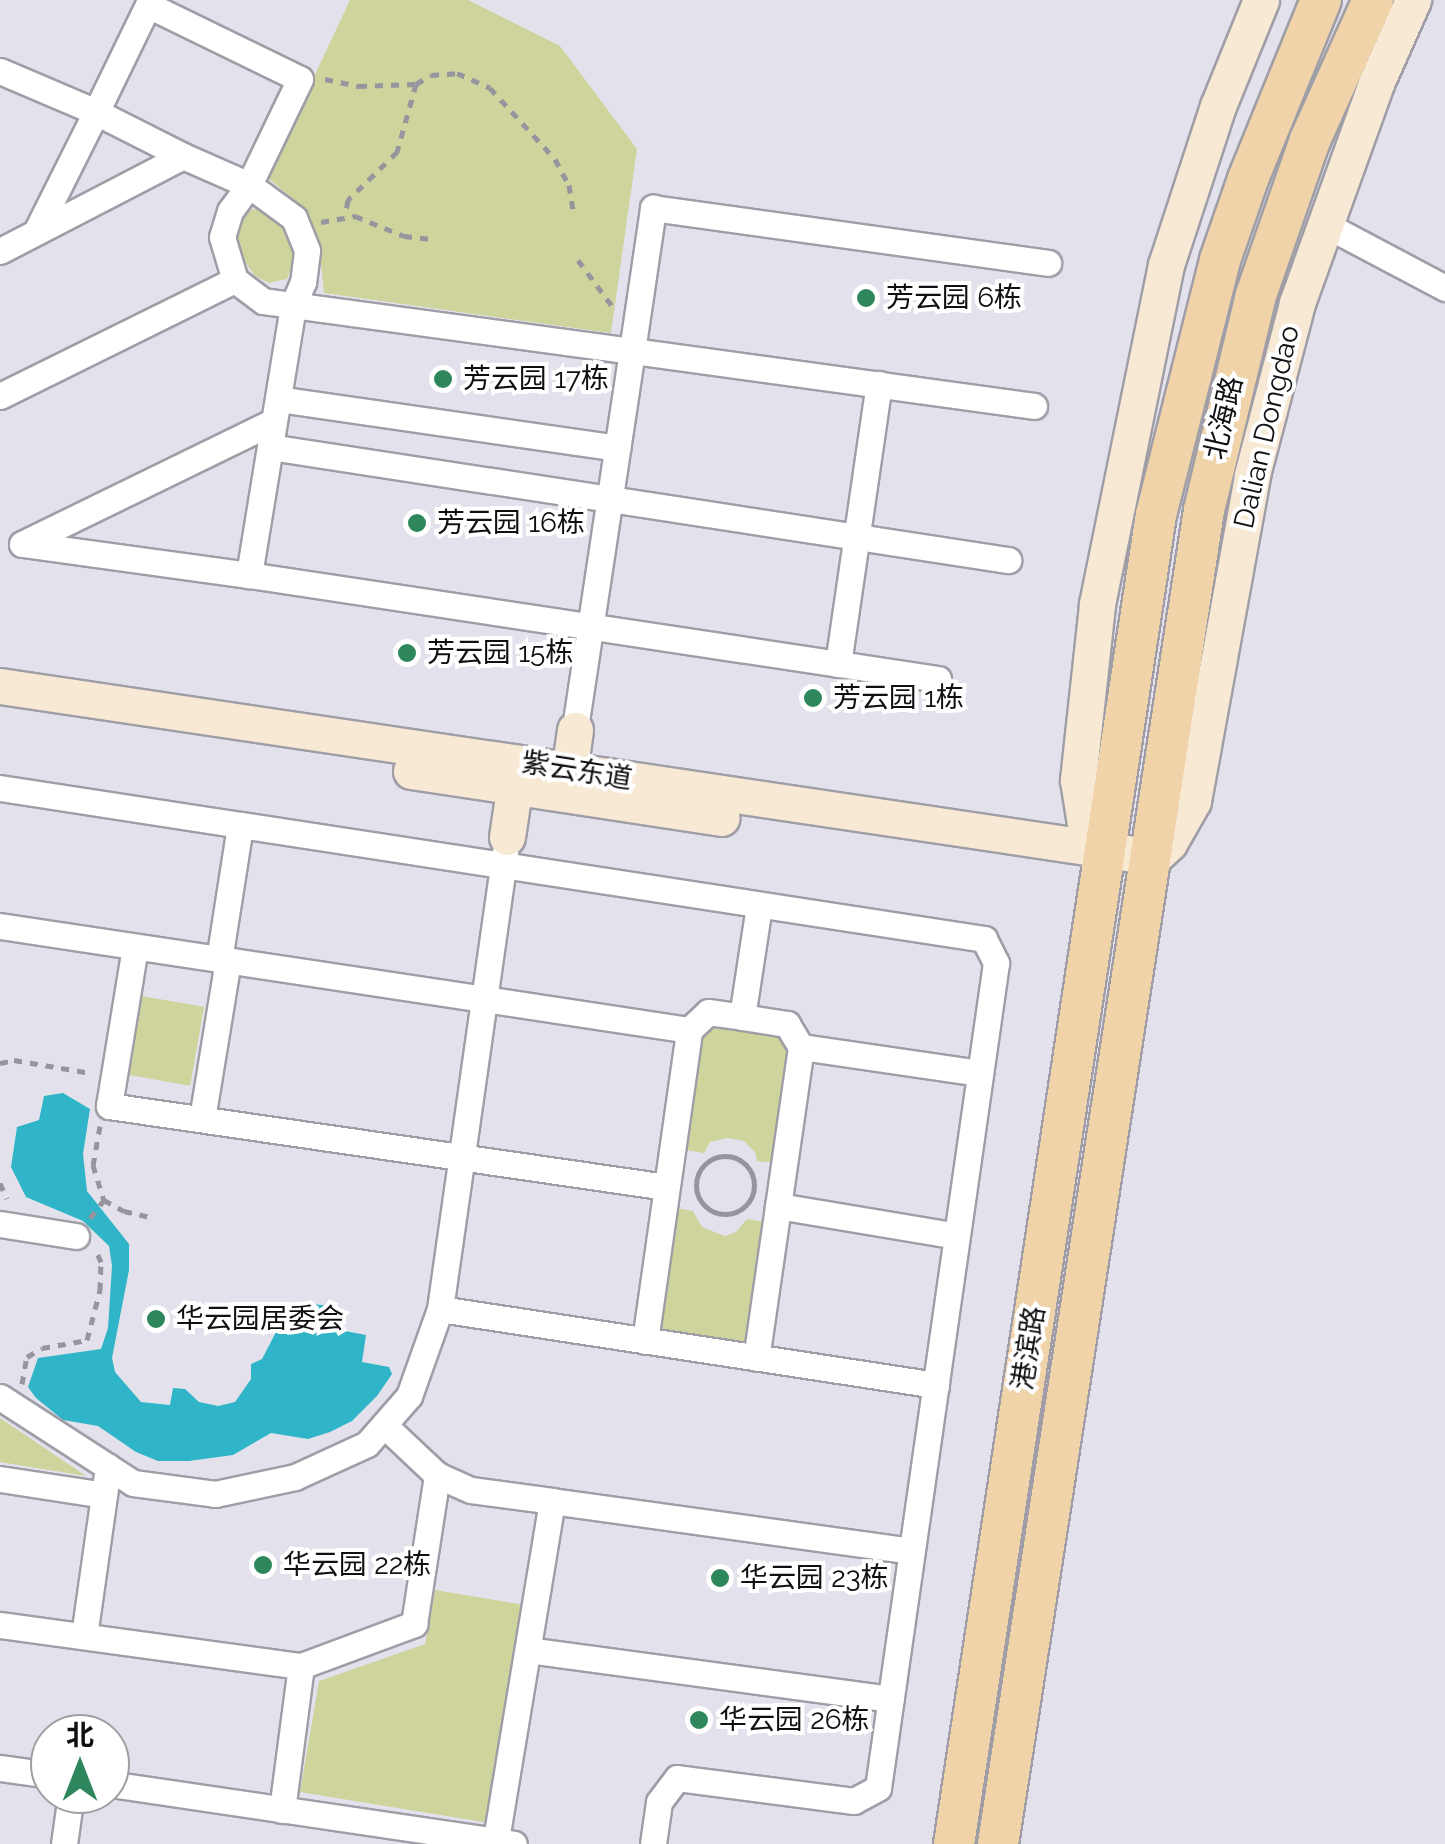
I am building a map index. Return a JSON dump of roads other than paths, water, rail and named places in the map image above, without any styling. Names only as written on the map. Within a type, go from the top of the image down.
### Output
[{"type":"main road","name":"北海路","points":[[1102,863],[1156,515],[1195,347],[1248,179],[1321,0]]},
{"type":"main road","name":"北海路","points":[[1152,870],[1204,510],[1238,359],[1310,140],[1372,0]]},
{"type":"main road","name":"港滨路","points":[[954,1844],[1102,863]]},
{"type":"main road","name":"港滨路","points":[[998,1844],[1152,870]]},
{"type":"street","points":[[1102,863],[1085,824],[1078,780],[1098,604],[1166,265],[1218,106],[1261,0]]},
{"type":"street","name":"Dalian Dongdao","points":[[1152,870],[1194,801],[1256,460],[1297,303],[1377,81],[1413,0]]},
{"type":"street","points":[[36,232],[96,112],[142,2],[300,79],[249,185],[230,211],[222,237],[234,280],[262,301],[1034,406]]},
{"type":"street","points":[[0,71],[249,185],[294,218],[307,251],[303,282],[293,306],[248,575]]},
{"type":"street","points":[[3,246],[184,156]]},
{"type":"street","points":[[568,783],[653,208],[1048,264]]},
{"type":"street","points":[[1326,225],[1445,288]]},
{"type":"street","points":[[0,396],[234,280]]},
{"type":"street","points":[[838,664],[879,384]]},
{"type":"street","points":[[274,423],[610,498],[1008,560]]},
{"type":"street","points":[[11,549],[274,423],[617,448]]},
{"type":"street","points":[[11,549],[248,575],[938,678]]},
{"type":"street","name":"紫云东道","points":[[0,686],[568,783],[1152,870]]},
{"type":"street","name":"紫云东道","points":[[0,707],[516,774]]},
{"type":"street","points":[[11,1395],[132,1484],[215,1494],[296,1476],[367,1444],[409,1396],[440,1309],[516,774]]},
{"type":"street","points":[[0,788],[240,826],[505,853],[759,906],[984,939],[996,963],[878,1788],[854,1801],[678,1778],[659,1802],[653,1844]]},
{"type":"street","points":[[202,1119],[240,826]]},
{"type":"street","points":[[742,1017],[759,906]]},
{"type":"street","points":[[0,926],[689,1030]]},
{"type":"street","points":[[135,947],[109,1106],[666,1187]]},
{"type":"street","points":[[645,1341],[689,1030],[708,1012],[742,1017],[787,1024],[801,1046],[756,1358]]},
{"type":"street","points":[[801,1046],[980,1073]]},
{"type":"street","points":[[778,1206],[957,1236]]},
{"type":"street","points":[[0,1224],[76,1236]]},
{"type":"street","points":[[440,1309],[936,1385]]},
{"type":"street","points":[[384,1425],[436,1475],[472,1490],[912,1551]]},
{"type":"street","points":[[84,1636],[108,1467]]},
{"type":"street","points":[[0,1625],[301,1666],[414,1624],[436,1475]]},
{"type":"street","points":[[0,1479],[104,1494]]},
{"type":"street","points":[[130,1787],[282,1810],[409,1836],[505,1843],[528,1650],[552,1501]]},
{"type":"street","points":[[528,1650],[891,1699]]},
{"type":"street","points":[[282,1810],[301,1666]]},
{"type":"street","points":[[0,1768],[30,1772]]},
{"type":"street","points":[[64,1844],[68,1814]]},
{"type":"water","points":[[63,1093],[90,1109],[83,1154],[87,1191],[129,1244],[129,1270],[112,1358],[115,1372],[141,1402],[170,1405],[173,1388],[185,1389],[199,1402],[218,1406],[235,1402],[251,1379],[251,1364],[262,1359],[287,1311],[310,1304],[332,1306],[329,1328],[366,1335],[362,1362],[389,1367],[392,1374],[352,1421],[308,1439],[271,1433],[233,1455],[158,1461],[136,1452],[98,1426],[63,1420],[36,1398],[28,1387],[38,1358],[101,1349],[108,1328],[112,1266],[109,1246],[83,1221],[26,1197],[11,1167],[17,1127],[39,1120],[44,1096]]},
{"type":"place","name":"芳云园 6栋","points":[[866,298]]},
{"type":"place","name":"芳云园 17栋","points":[[443,379]]},
{"type":"place","name":"芳云园 16栋","points":[[417,523]]},
{"type":"place","name":"芳云园 15栋","points":[[407,653]]},
{"type":"place","name":"芳云园 1栋","points":[[813,698]]},
{"type":"place","name":"华云园居委会","points":[[156,1319]]},
{"type":"place","name":"华云园 22栋","points":[[263,1565]]},
{"type":"place","name":"华云园 23栋","points":[[720,1578]]},
{"type":"place","name":"华云园 26栋","points":[[699,1720]]}]
